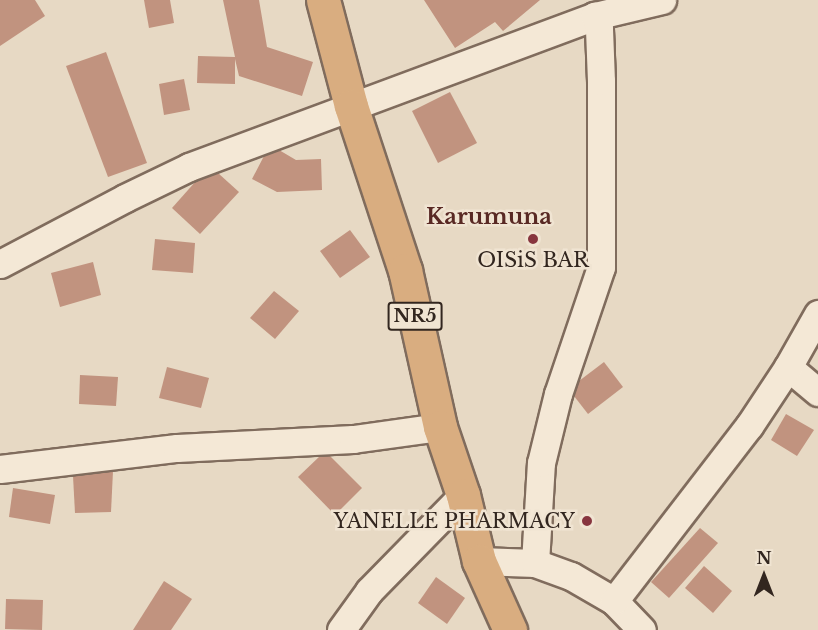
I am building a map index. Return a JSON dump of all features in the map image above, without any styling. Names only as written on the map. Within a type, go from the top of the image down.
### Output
[{"type":"highway","name":"NR5","points":[[323,0],[351,106],[405,270],[440,427],[463,495],[479,561],[509,628]]},
{"type":"street","points":[[0,264],[189,167],[595,16],[662,0]]},
{"type":"street","points":[[535,563],[541,463],[558,394],[601,267],[601,81],[599,28],[595,16]]},
{"type":"street","points":[[614,601],[749,426],[788,368],[818,314]]},
{"type":"street","points":[[788,368],[818,392]]},
{"type":"street","points":[[0,469],[177,448],[353,439],[440,427]]},
{"type":"street","points":[[341,630],[369,591],[463,495]]},
{"type":"street","points":[[479,561],[535,563],[571,576],[614,601],[642,630]]},
{"type":"building","points":[[0,0],[35,0],[45,16],[0,46]]},
{"type":"building","points":[[144,0],[170,0],[174,23],[149,28]]},
{"type":"building","points":[[223,0],[259,0],[267,47],[313,62],[302,96],[239,76],[235,59],[235,84],[197,83],[198,56],[235,57]]},
{"type":"building","points":[[424,0],[540,0],[503,31],[495,22],[455,48]]},
{"type":"building","points":[[106,52],[147,163],[108,177],[66,66]]},
{"type":"building","points":[[184,79],[190,110],[164,115],[159,84]]},
{"type":"building","points":[[450,92],[477,143],[438,163],[412,111]]},
{"type":"building","points":[[279,150],[296,160],[321,159],[322,190],[277,192],[252,179],[264,156]]},
{"type":"building","points":[[218,173],[239,192],[200,234],[172,208],[196,181]]},
{"type":"building","points":[[350,230],[370,257],[340,278],[320,251]]},
{"type":"building","points":[[155,239],[195,243],[193,273],[152,270]]},
{"type":"building","points":[[93,262],[101,295],[60,307],[51,273]]},
{"type":"building","points":[[274,291],[299,311],[275,339],[250,318]]},
{"type":"building","points":[[604,362],[623,387],[588,414],[574,396],[579,381]]},
{"type":"building","points":[[167,367],[209,378],[201,408],[159,398]]},
{"type":"building","points":[[80,375],[118,377],[116,406],[79,404]]},
{"type":"building","points":[[786,414],[814,430],[797,456],[771,440]]},
{"type":"building","points":[[320,456],[330,456],[362,488],[335,515],[298,477]]},
{"type":"building","points":[[113,471],[111,512],[75,513],[73,476]]},
{"type":"building","points":[[13,488],[55,495],[50,524],[9,517]]},
{"type":"building","points":[[700,528],[718,543],[669,598],[651,582]]},
{"type":"building","points":[[704,566],[732,591],[713,613],[685,588]]},
{"type":"building","points":[[436,577],[465,598],[447,624],[418,603]]},
{"type":"building","points":[[164,581],[192,599],[171,630],[133,630]]},
{"type":"building","points":[[6,599],[43,600],[42,630],[5,629]]},
{"type":"place","name":"OISiS BAR","points":[[533,239]]},
{"type":"place","name":"YANELLE PHARMACY","points":[[587,521]]},
{"type":"district","name":"Karumuna","points":[[489,217]]}]
